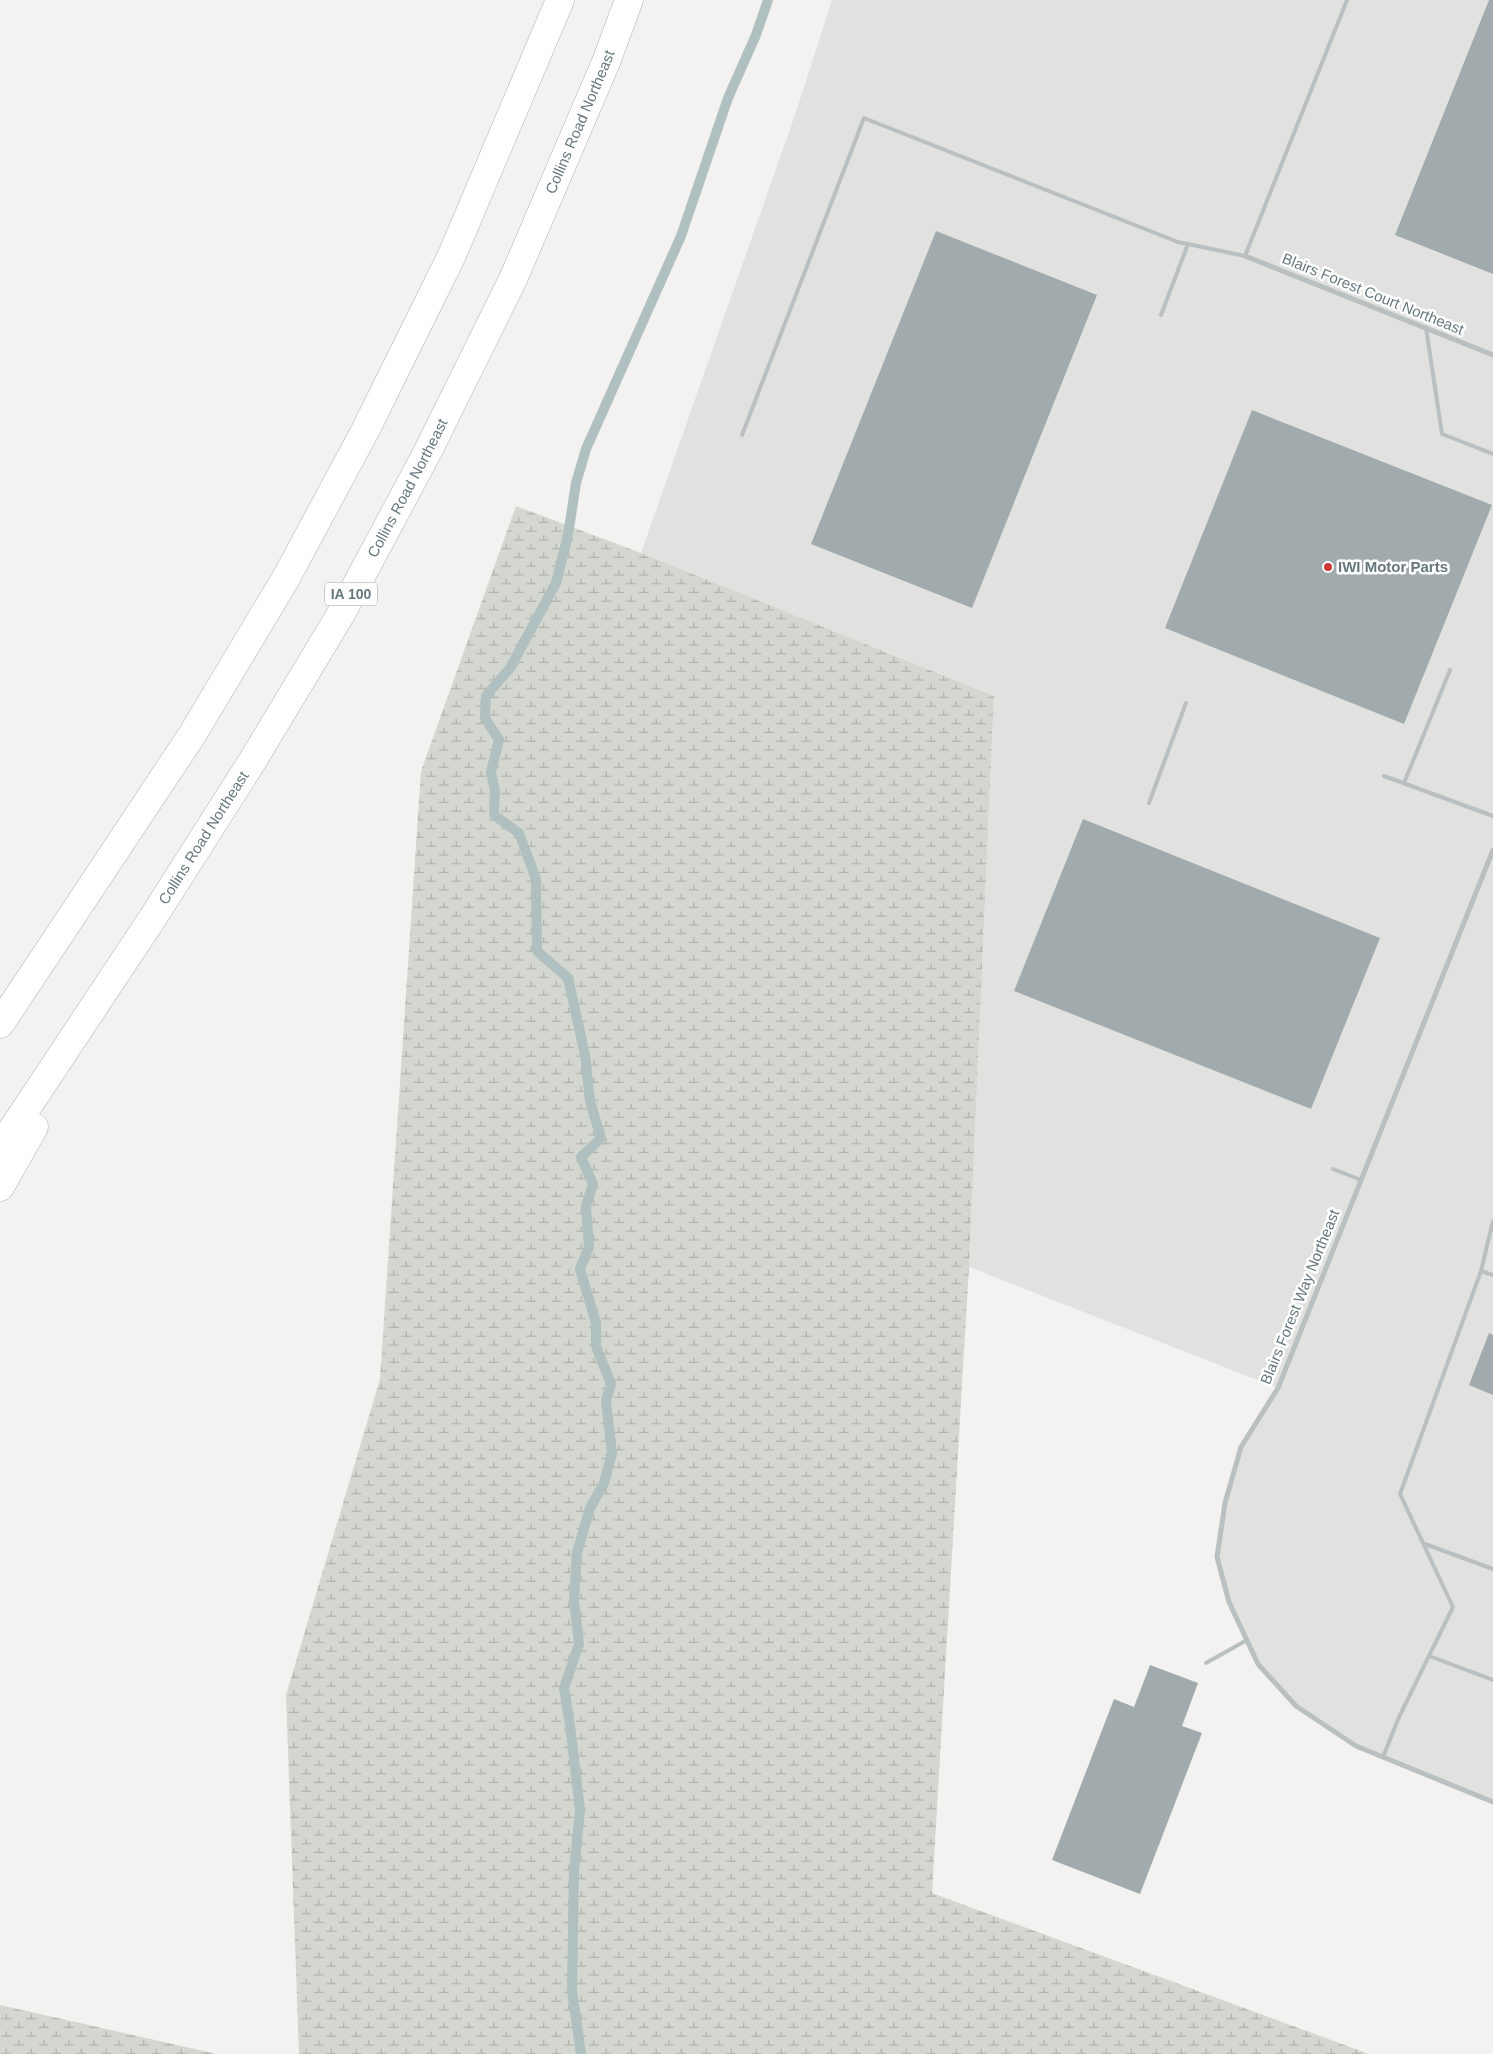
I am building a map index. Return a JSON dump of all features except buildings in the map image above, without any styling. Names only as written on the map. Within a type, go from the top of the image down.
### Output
[{"type":"highway","points":[[0,1024],[192,735],[286,578],[366,429],[452,255],[560,0]]},
{"type":"highway","name":"Collins Road Northeast","points":[[0,1148],[152,919],[342,612],[428,451],[514,277],[606,62],[629,0]]},
{"type":"highway","points":[[0,1187],[152,919]]},
{"type":"street","name":"Blairs Forest Court Northeast","points":[[1245,256],[1493,355]]},
{"type":"street","name":"Blairs Forest Way Northeast","points":[[1493,850],[1278,1388],[1240,1447],[1225,1503],[1217,1557],[1229,1602],[1258,1664],[1296,1706],[1356,1746],[1493,1802]]},
{"type":"lane","points":[[742,435],[864,118],[1178,242],[1245,256],[1347,0]]},
{"type":"lane","points":[[1161,315],[1188,244]]},
{"type":"lane","points":[[1426,328],[1442,434],[1493,454]]},
{"type":"lane","points":[[1404,783],[1450,670]]},
{"type":"lane","points":[[1148,803],[1186,703]]},
{"type":"lane","points":[[1384,776],[1493,816]]},
{"type":"lane","points":[[1333,1169],[1361,1180]]},
{"type":"lane","points":[[1383,1757],[1399,1717],[1453,1607],[1400,1494],[1480,1270],[1493,1221]]},
{"type":"lane","points":[[1480,1270],[1493,1275]]},
{"type":"lane","points":[[1424,1543],[1493,1568]]},
{"type":"lane","points":[[1206,1663],[1247,1640]]},
{"type":"lane","points":[[1429,1656],[1493,1680]]},
{"type":"shaded area","points":[[832,0],[1493,0],[1493,1802],[1356,1746],[1296,1706],[1258,1664],[1229,1602],[1217,1557],[1223,1506],[1241,1447],[1278,1388],[969,1267],[994,696],[641,553],[796,112]]},
{"type":"green space","points":[[516,506],[641,553],[994,696],[969,1267],[932,1893],[1369,2054],[299,2054],[286,1695],[380,1379],[421,771]]},
{"type":"green space","points":[[0,2005],[217,2054],[0,2054]]},
{"type":"waterway","points":[[581,2054],[572,1991],[574,1871],[580,1810],[564,1688],[579,1644],[574,1600],[577,1553],[590,1508],[604,1483],[612,1453],[606,1401],[611,1384],[596,1346],[596,1323],[580,1269],[589,1247],[586,1206],[593,1184],[581,1157],[601,1138],[590,1101],[585,1055],[568,978],[537,951],[536,879],[519,833],[494,815],[495,791],[491,772],[499,740],[485,718],[486,696],[510,668],[556,583],[568,535],[576,483],[586,449],[681,236],[728,98],[756,35],[768,0]]},
{"type":"place","name":"IWI Motor Parts","points":[[1328,567]]}]
